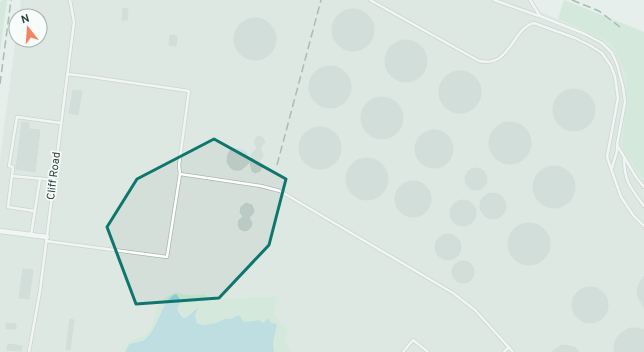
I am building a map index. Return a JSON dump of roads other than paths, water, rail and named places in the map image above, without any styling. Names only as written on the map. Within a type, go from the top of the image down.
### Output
[{"type":"street","points":[[0,231],[31,235],[46,239]]},
{"type":"lane","name":"Cliff Road","points":[[29,352],[46,239],[74,22],[70,0]]},
{"type":"lane","points":[[370,0],[479,61],[496,61],[510,48],[526,26],[534,23],[575,38],[602,53],[611,66],[615,77],[618,98],[615,121],[607,154],[621,197],[633,215],[644,226]]},
{"type":"lane","points":[[494,0],[585,34],[602,43],[612,53],[617,64],[625,102],[617,151],[611,169]]},
{"type":"lane","points":[[530,0],[540,16]]},
{"type":"lane","points":[[46,239],[166,258],[180,174],[179,164],[189,91],[67,74]]},
{"type":"lane","points":[[34,211],[8,207],[13,167],[9,166],[17,117],[61,123]]},
{"type":"lane","points":[[617,145],[636,177],[644,187]]},
{"type":"lane","points":[[624,157],[624,172],[629,186],[644,206]]},
{"type":"lane","points":[[180,174],[261,186],[280,191],[406,264],[462,299],[475,310],[513,352]]},
{"type":"lane","points":[[12,176],[54,180]]},
{"type":"lane","points":[[31,235],[40,178]]},
{"type":"lane","points":[[403,352],[413,340],[428,352]]},
{"type":"lane","points":[[504,352],[509,347]]},
{"type":"water","points":[[176,294],[180,302],[177,309],[183,318],[187,317],[198,307],[195,316],[197,323],[203,325],[216,323],[239,315],[244,322],[259,320],[263,323],[268,318],[271,323],[277,324],[273,343],[274,352],[125,352],[129,344],[142,341],[149,336],[163,308],[171,297]]},
{"type":"railway","points":[[0,84],[11,0]]},
{"type":"railway","points":[[277,165],[321,0]]},
{"type":"railway","points":[[572,0],[599,11],[620,27]]}]
